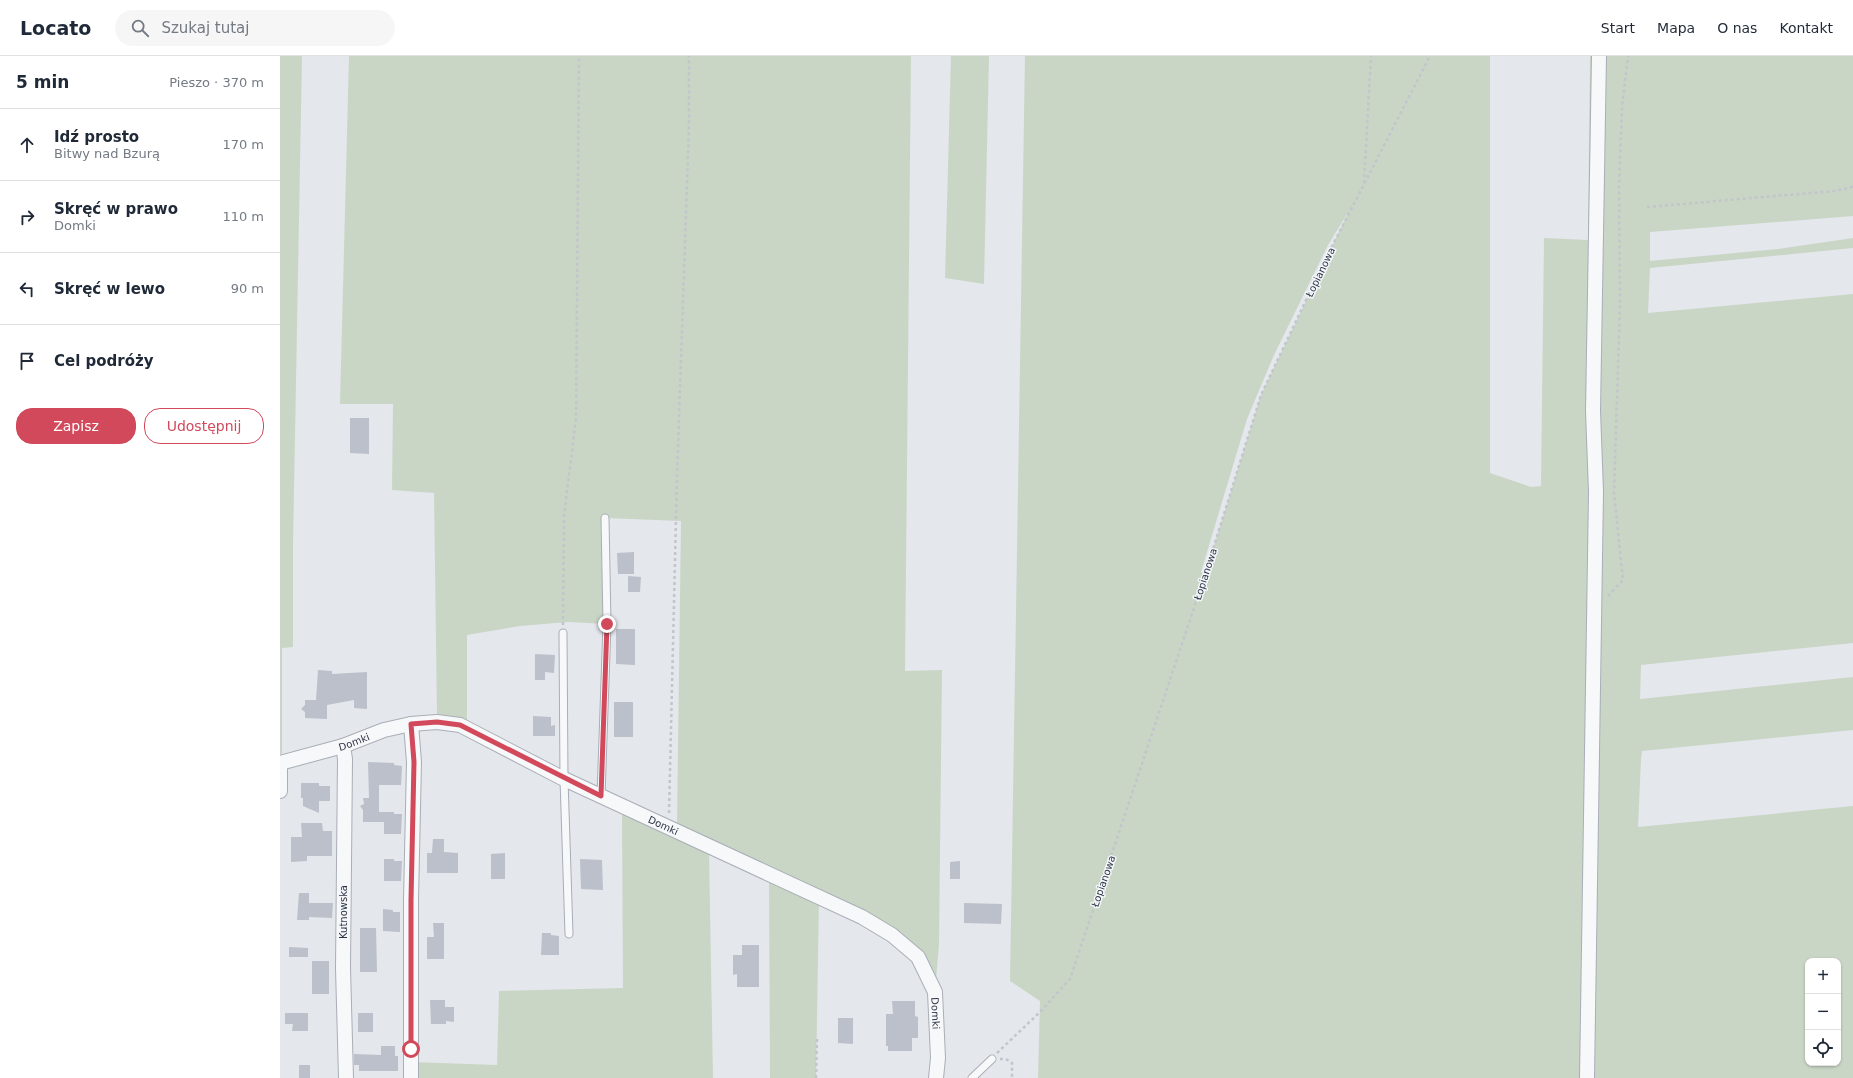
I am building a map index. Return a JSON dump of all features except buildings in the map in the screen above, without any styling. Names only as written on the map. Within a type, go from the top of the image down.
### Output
[{"type":"street","points":[[1587,1078],[1596,492],[1593,411],[1599,56]]},
{"type":"street","name":"Domki","points":[[280,763],[343,746],[384,730],[411,724],[437,722],[460,725],[564,779],[862,917],[892,935],[918,957],[935,992],[938,1058],[936,1078]]},
{"type":"street","points":[[411,724],[414,768],[410,908],[411,1078]]},
{"type":"street","name":"Kutnowska","points":[[343,746],[345,759],[343,989],[346,1078]]},
{"type":"street","points":[[280,763],[280,791]]},
{"type":"lane","points":[[601,796],[607,624],[605,518]]},
{"type":"lane","points":[[564,633],[564,779],[569,934]]},
{"type":"lane","points":[[972,1078],[992,1059]]},
{"type":"path","points":[[564,633],[564,515],[576,418],[579,56]]},
{"type":"path","points":[[669,828],[677,476],[689,126],[689,56]]},
{"type":"path","points":[[1364,186],[1371,56]]},
{"type":"path","name":"Łopianowa","points":[[992,1059],[1040,1012],[1070,979],[1206,575],[1261,395],[1325,260],[1430,56]]},
{"type":"path","points":[[1593,612],[1623,580],[1614,493],[1620,304],[1619,185],[1622,107],[1628,56]]},
{"type":"path","points":[[1647,207],[1834,191],[1853,186]]},
{"type":"path","points":[[816,1078],[817,1039]]},
{"type":"path","points":[[992,1059],[1006,1059],[1012,1063],[1012,1078]]},
{"type":"green space","points":[[280,56],[302,56],[293,545],[293,647],[282,648],[282,754],[280,754]]},
{"type":"green space","points":[[349,56],[911,56],[905,671],[942,670],[939,944],[935,992],[918,957],[819,898],[816,1078],[770,1078],[769,883],[709,853],[713,1078],[411,1078],[411,1062],[497,1065],[499,991],[623,988],[622,814],[624,807],[677,825],[681,521],[605,518],[607,624],[568,622],[520,626],[467,635],[467,722],[437,715],[434,493],[392,490],[393,404],[340,404]]},
{"type":"green space","points":[[951,56],[989,56],[984,284],[945,278]]},
{"type":"green space","points":[[1025,56],[1490,56],[1490,473],[1531,487],[1541,486],[1544,238],[1588,240],[1590,56],[1853,56],[1853,216],[1650,232],[1650,261],[1778,249],[1853,238],[1853,248],[1650,268],[1648,313],[1853,294],[1853,643],[1641,665],[1640,699],[1853,677],[1853,730],[1642,751],[1638,827],[1853,806],[1853,1078],[1038,1078],[1040,1001],[1010,981]],"holes":[[[1349,211],[1261,395],[1205,575],[1201,572],[1247,419],[1274,355],[1328,245]]]},
{"type":"route","points":[[411,1049],[410,951],[414,762],[411,724],[437,722],[460,725],[564,779],[601,796],[607,624]]}]
